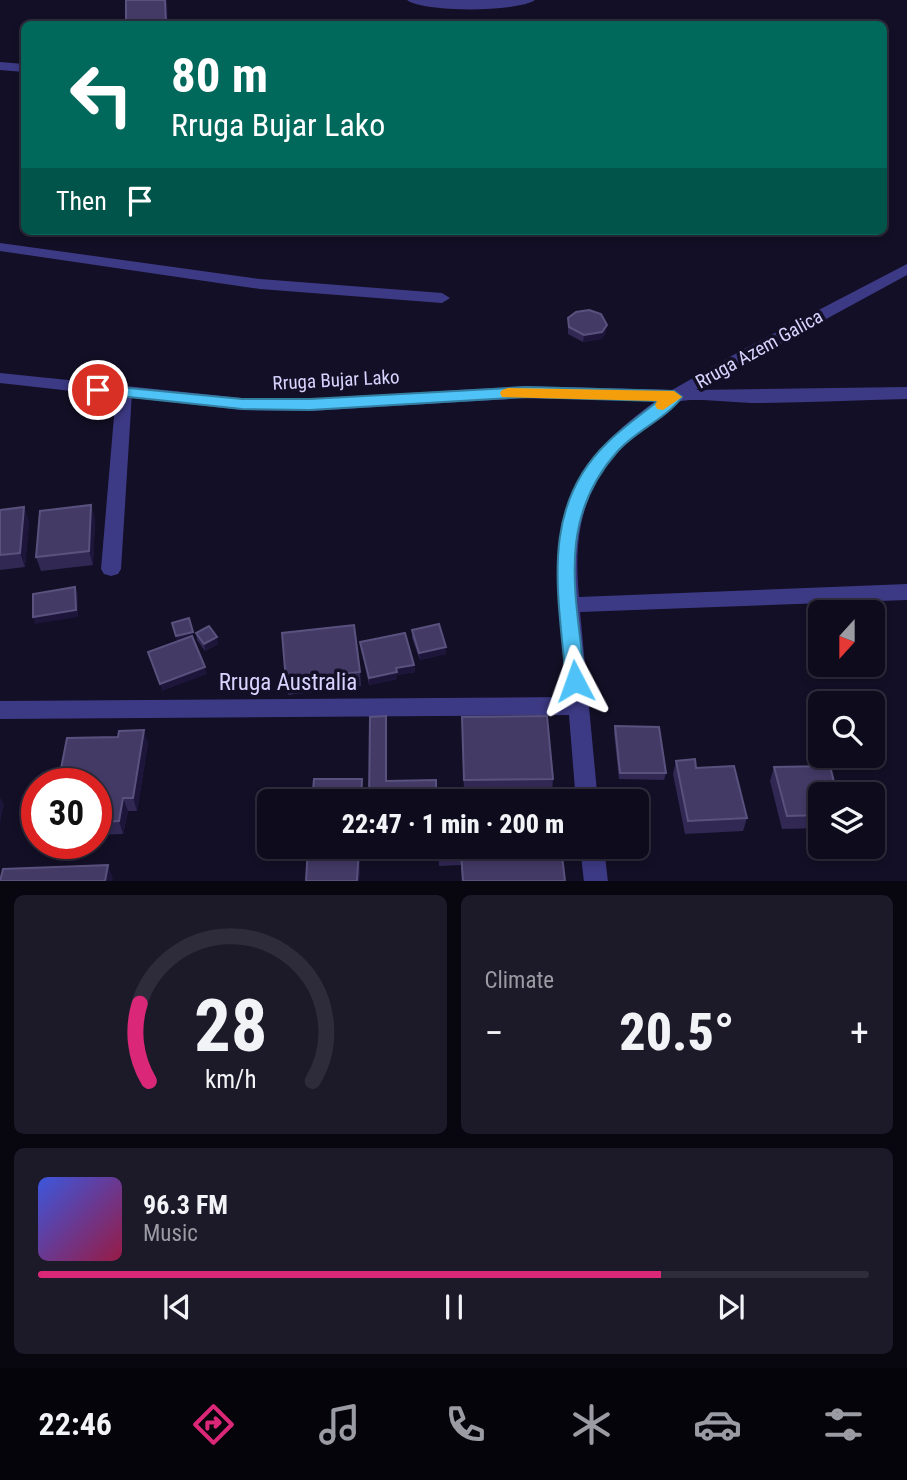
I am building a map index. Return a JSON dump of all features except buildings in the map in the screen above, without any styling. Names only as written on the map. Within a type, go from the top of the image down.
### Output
[{"type":"street","points":[[413,0],[429,4],[488,5],[528,0]]},
{"type":"street","points":[[0,66],[21,68]]},
{"type":"street","points":[[0,247],[260,284],[442,298]]},
{"type":"street","name":"Rruga Azem Galica","points":[[586,789],[566,542],[575,505],[590,475],[612,446],[674,397],[726,365],[907,269]]},
{"type":"street","name":"Rruga Bujar Lako","points":[[0,378],[124,393],[270,404],[526,392],[674,397],[907,393]]},
{"type":"street","points":[[111,569],[124,393]]},
{"type":"street","points":[[571,605],[907,592]]},
{"type":"street","name":"Rruga Australia","points":[[0,710],[577,706]]},
{"type":"street","points":[[593,859],[596,881]]},
{"type":"slow traffic","points":[[508,393],[674,397],[663,405]]},
{"type":"route","points":[[98,390],[242,404],[310,404],[526,392],[674,397],[640,421],[612,446],[590,475],[575,505],[567,532],[566,564],[575,681]]}]
